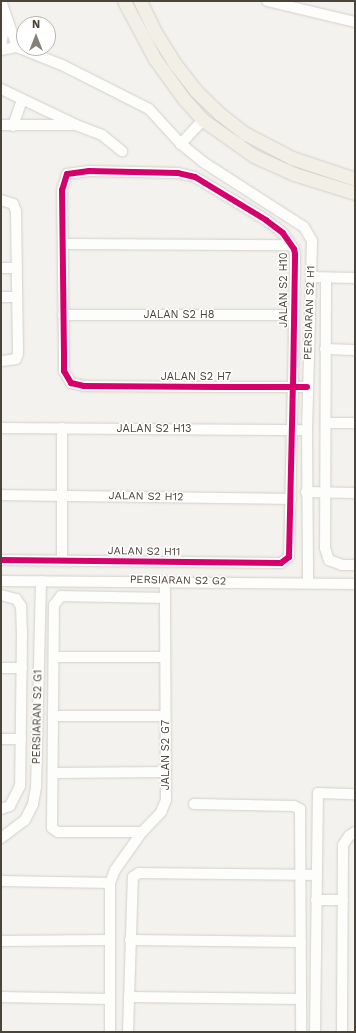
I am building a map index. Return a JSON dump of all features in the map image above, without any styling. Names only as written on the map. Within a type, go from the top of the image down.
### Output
[{"type":"main road","points":[[124,1],[155,58],[184,98],[204,120],[254,156],[294,174],[355,193]]},
{"type":"main road","points":[[140,1],[155,32],[175,64],[195,90],[220,114],[246,134],[292,158],[355,179]]},
{"type":"street","points":[[1,1],[16,44]]},
{"type":"street","points":[[267,1],[355,22]]},
{"type":"street","points":[[1,46],[6,14]]},
{"type":"street","points":[[1,50],[16,47]]},
{"type":"street","name":"PERSIARAN S2 H1","points":[[40,56],[62,65],[149,109],[181,144],[203,162],[304,226],[312,241],[307,387],[306,492],[308,583]]},
{"type":"street","points":[[1,89],[76,125],[102,134],[122,151]]},
{"type":"street","points":[[13,126],[22,100]]},
{"type":"street","points":[[181,144],[204,120]]},
{"type":"street","points":[[1,125],[76,125]]},
{"type":"street","name":"JALAN S2 H10","points":[[63,244],[63,181],[67,174],[89,171],[178,173],[195,177],[266,220],[282,233],[291,245],[295,254],[290,557],[287,561]]},
{"type":"street","points":[[1,200],[13,204],[16,211],[18,354],[16,359],[1,361]]},
{"type":"street","points":[[63,315],[63,244],[291,245]]},
{"type":"street","points":[[1,268],[17,268]]},
{"type":"street","points":[[311,278],[355,278]]},
{"type":"street","points":[[326,278],[326,423],[322,492],[325,548],[328,560],[353,565]]},
{"type":"street","points":[[1,296],[17,297]]},
{"type":"street","name":"JALAN S2 H8","points":[[63,315],[294,316]]},
{"type":"street","name":"JALAN S2 H7","points":[[63,315],[64,371],[72,383],[84,386],[307,387]]},
{"type":"street","points":[[326,349],[355,350]]},
{"type":"street","points":[[326,423],[355,423]]},
{"type":"street","name":"JALAN S2 H13","points":[[1,428],[307,430]]},
{"type":"street","points":[[62,428],[62,561]]},
{"type":"street","points":[[306,492],[355,493]]},
{"type":"street","name":"JALAN S2 H12","points":[[1,495],[291,499]]},
{"type":"street","name":"JALAN S2 H11","points":[[1,560],[281,563],[287,561]]},
{"type":"street","name":"PERSIARAN S2 G2","points":[[1,580],[355,584]]},
{"type":"street","name":"PERSIARAN S2 G1","points":[[1,838],[25,820],[33,804],[36,786],[41,581]]},
{"type":"street","name":"JALAN S2 G7","points":[[110,1032],[110,883],[115,870],[142,832],[154,821],[165,803],[165,581]]},
{"type":"street","points":[[1,595],[16,599],[21,606],[22,668],[20,786],[5,807]]},
{"type":"street","points":[[142,832],[53,830],[54,605],[61,596],[165,598]]},
{"type":"street","points":[[54,657],[165,656]]},
{"type":"street","points":[[1,668],[22,668]]},
{"type":"street","points":[[54,716],[166,716]]},
{"type":"street","points":[[1,739],[21,739]]},
{"type":"street","points":[[53,773],[166,772]]},
{"type":"street","points":[[315,1032],[318,793],[355,794]]},
{"type":"street","points":[[194,804],[294,806],[300,809],[301,1032]]},
{"type":"street","points":[[342,1032],[343,845],[349,836],[355,832]]},
{"type":"street","points":[[128,1032],[131,883],[133,877],[139,873],[316,875]]},
{"type":"street","points":[[1,881],[110,883]]},
{"type":"street","points":[[316,900],[343,900]]},
{"type":"street","points":[[1,941],[110,940]]},
{"type":"street","points":[[130,940],[301,942]]},
{"type":"street","points":[[1,998],[110,999]]},
{"type":"street","points":[[129,998],[301,999]]},
{"type":"cycle path","points":[[1,560],[281,563],[289,557],[293,387],[295,254],[294,249],[283,233],[266,220],[195,177],[178,173],[89,171],[67,174],[62,190],[64,371],[71,383],[84,386],[218,387],[307,387]]}]
